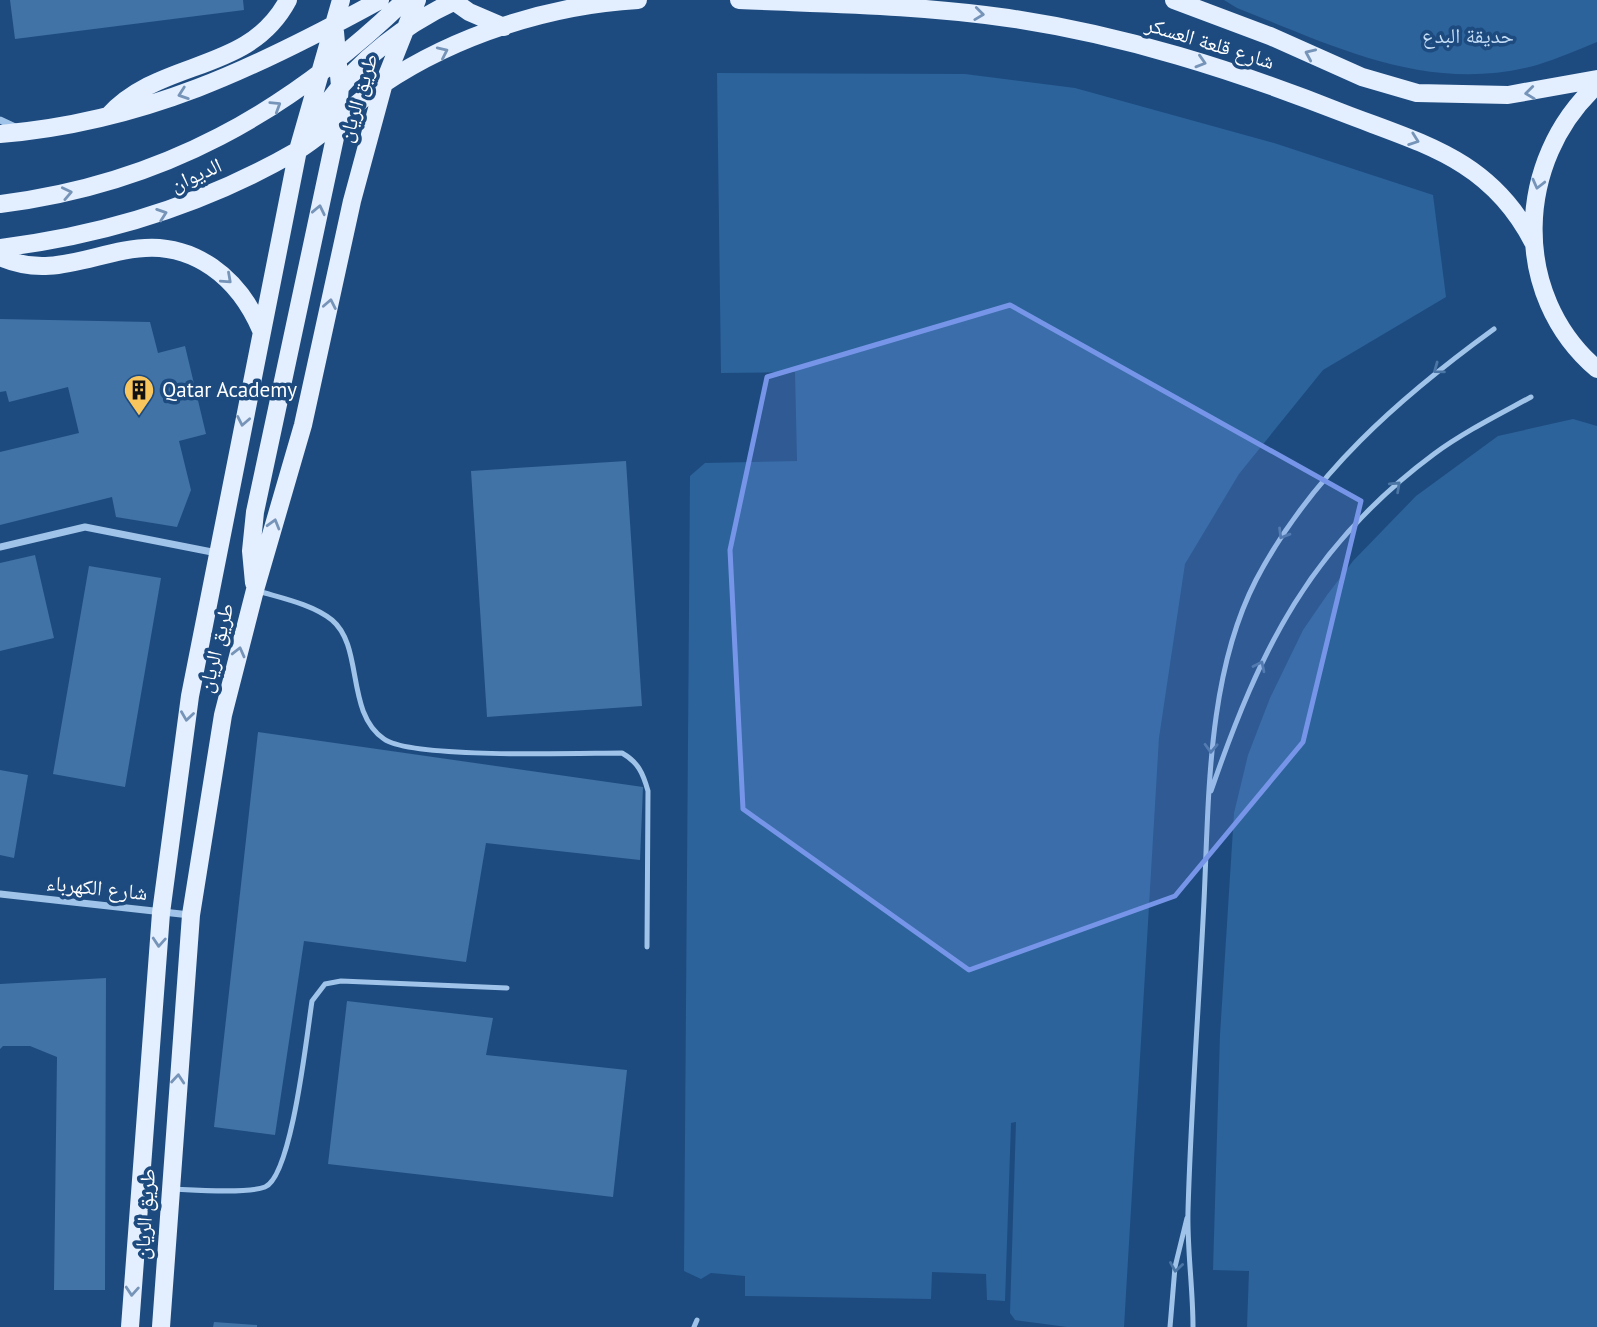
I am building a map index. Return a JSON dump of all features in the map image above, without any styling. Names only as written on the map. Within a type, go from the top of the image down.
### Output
[{"type":"main road","points":[[107,117],[144,86],[244,48],[269,28],[288,0]]},
{"type":"main road","name":"طريق الريان","points":[[130,1327],[161,913],[190,696],[298,150],[341,0]]},
{"type":"main road","points":[[0,134],[107,117],[155,104],[247,70],[380,0]]},
{"type":"main road","points":[[0,204],[82,190],[172,161],[252,120],[319,75],[405,0]]},
{"type":"main road","name":"طريق الريان","points":[[161,1327],[191,915],[223,715],[255,590],[303,425],[352,201],[384,83],[417,0]]},
{"type":"main road","points":[[384,83],[429,58],[504,27],[568,10],[638,0]]},
{"type":"main road","name":"شارع قلعة العسكر","points":[[740,0],[937,9],[1008,18],[1138,44],[1198,60],[1442,150],[1488,181],[1507,200],[1533,242]]},
{"type":"main road","name":"شارع قلعة العسكر","points":[[1174,0],[1270,36],[1362,76],[1417,93],[1445,96],[1508,95],[1597,79]]},
{"type":"main road","points":[[298,150],[323,108],[340,86],[371,54],[408,24],[454,1],[504,27]]},
{"type":"main road","points":[[255,590],[251,551],[255,512],[338,119],[339,59],[334,26]]},
{"type":"main road","name":"الديوان","points":[[0,248],[72,238],[147,219],[222,189],[298,150],[384,83]]},
{"type":"main road","points":[[1597,85],[1568,116],[1544,163],[1536,189],[1533,242],[1541,281],[1555,317],[1578,350],[1597,369]]},
{"type":"main road","points":[[0,257],[17,263],[48,267],[139,247],[173,249],[206,263],[235,286],[261,330]]},
{"type":"street","points":[[0,120],[25,132]]},
{"type":"street","points":[[0,547],[85,527],[218,553]]},
{"type":"street","name":"شارع الكهرباء","points":[[0,894],[191,915]]},
{"type":"lane","points":[[1194,1327],[1188,1214],[1212,734],[1236,634],[1255,582],[1287,527],[1326,476],[1366,433],[1429,376],[1494,329]]},
{"type":"lane","points":[[1209,798],[1257,670],[1282,622],[1312,574],[1352,528],[1435,453],[1531,397]]},
{"type":"lane","points":[[255,590],[301,604],[332,620],[342,634],[361,709],[369,724],[383,739],[400,747],[467,752],[622,753],[633,759],[642,772],[648,791],[646,947]]},
{"type":"lane","points":[[170,1189],[263,1188],[277,1178],[290,1141],[312,1001],[325,984],[341,981],[507,988]]},
{"type":"lane","points":[[1170,1327],[1175,1267],[1188,1214]]},
{"type":"lane","points":[[694,1327],[697,1320]]},
{"type":"highlighted area","points":[[1010,305],[1361,501],[1303,742],[1175,896],[969,970],[743,809],[730,550],[767,377]]},
{"type":"green space","name":"حديقة البدع","points":[[1224,0],[1597,0],[1597,42],[1537,65],[1497,73],[1458,74],[1420,70],[1346,51],[1237,8]]},
{"type":"green space","points":[[717,73],[965,74],[1075,88],[1274,143],[1433,195],[1446,297],[1323,370],[1239,474],[1185,564],[1159,738],[1124,1327],[1067,1327],[1015,1320],[1010,1313],[1016,1122],[1011,1123],[1005,1301],[987,1300],[986,1274],[932,1272],[931,1299],[745,1296],[745,1276],[711,1273],[701,1279],[684,1271],[690,476],[705,463],[797,461],[795,372],[721,373]]},
{"type":"green space","points":[[1573,419],[1597,426],[1597,1327],[1247,1327],[1249,1271],[1213,1270],[1220,1035],[1234,813],[1248,755],[1270,698],[1303,630],[1353,561],[1416,496],[1498,436]]},
{"type":"building","points":[[10,0],[243,0],[244,10],[15,39]]},
{"type":"building","name":"Qatar Academy","points":[[0,319],[150,322],[158,353],[185,346],[206,434],[179,441],[191,490],[177,527],[116,517],[112,497],[0,525],[0,452],[79,433],[68,387],[9,402],[6,391],[0,392]]},
{"type":"building","points":[[626,461],[642,706],[487,717],[471,471]]},
{"type":"building","points":[[35,555],[54,638],[0,651],[0,563]]},
{"type":"building","points":[[89,566],[161,578],[125,787],[53,774]]},
{"type":"building","points":[[258,732],[643,787],[640,860],[486,843],[466,962],[304,941],[275,1135],[214,1127]]},
{"type":"building","points":[[0,770],[28,775],[14,858],[0,855]]},
{"type":"building","points":[[106,978],[105,1290],[54,1290],[57,1057],[30,1046],[3,1046],[0,1049],[0,984]]},
{"type":"building","points":[[347,1001],[493,1018],[486,1055],[627,1070],[613,1197],[328,1164]]},
{"type":"building","points":[[214,1322],[257,1325],[257,1327],[213,1327]]},
{"type":"place","name":"Qatar Academy","points":[[139,417]]}]
